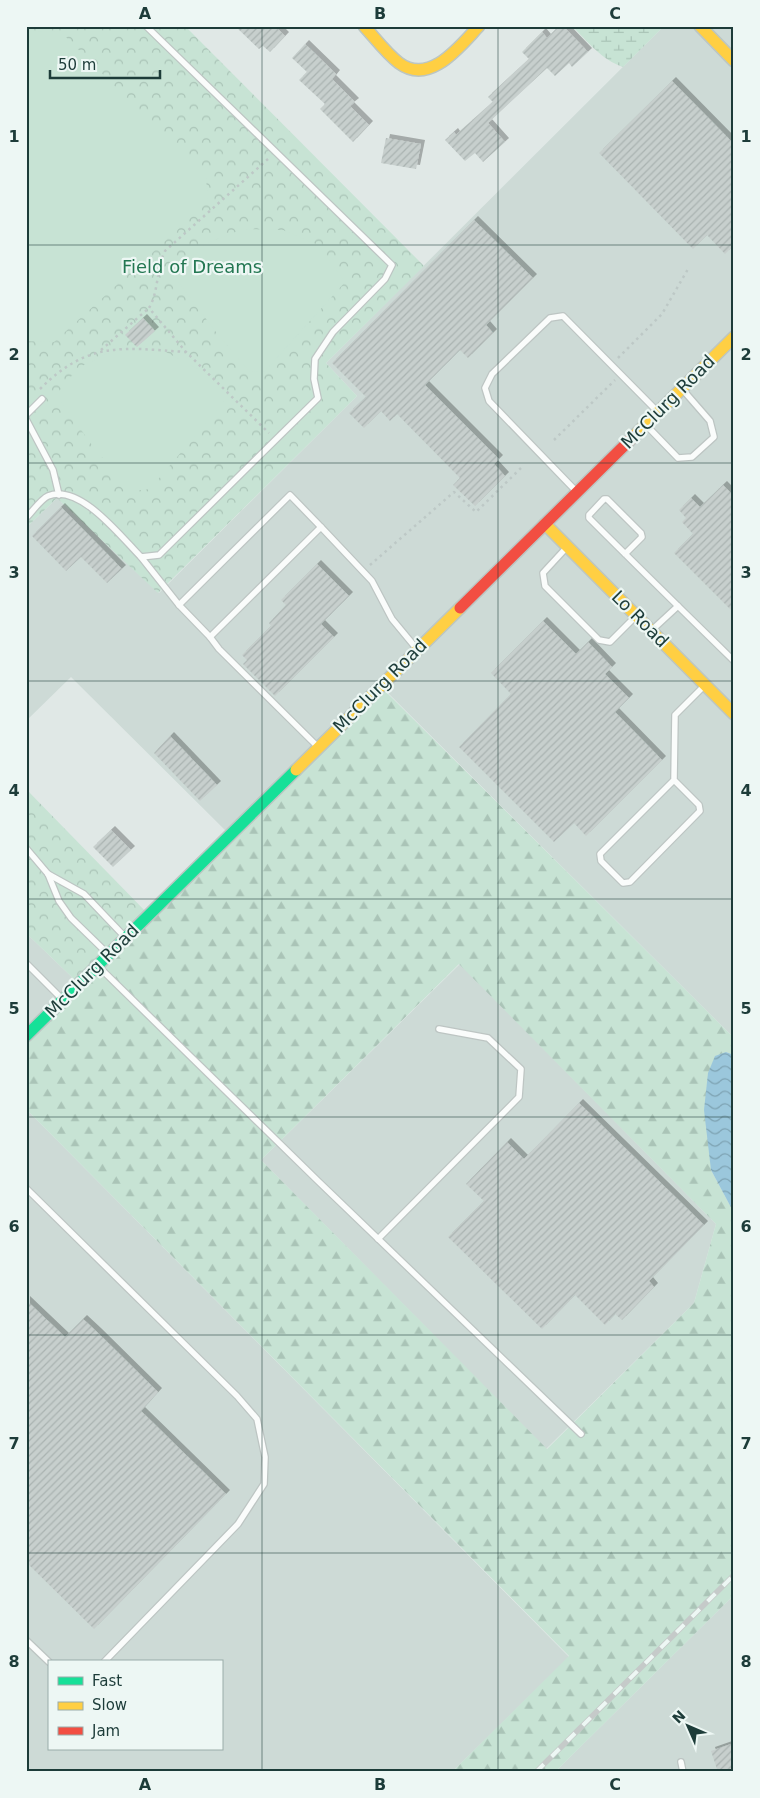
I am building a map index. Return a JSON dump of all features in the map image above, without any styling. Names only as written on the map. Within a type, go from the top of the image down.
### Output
[{"type":"street","points":[[364,26],[401,64],[412,69],[423,70],[442,63],[479,26]]},
{"type":"street","points":[[700,26],[734,61]]},
{"type":"street","name":"McClurg Road","points":[[26,1036],[734,337]]},
{"type":"street","name":"Lo Road","points":[[545,524],[734,714]]},
{"type":"lane","points":[[141,557],[159,555],[318,398],[314,379],[315,359],[333,332],[385,279],[392,265],[146,26]]},
{"type":"lane","points":[[577,493],[489,401],[485,388],[492,374],[550,318],[563,316],[658,412]]},
{"type":"lane","points":[[645,425],[678,458],[692,457],[714,438],[710,421],[681,389]]},
{"type":"lane","points":[[42,399],[26,417],[53,470],[59,495]]},
{"type":"lane","points":[[26,518],[48,496],[67,494],[85,502],[141,557],[179,605],[220,649],[318,747]]},
{"type":"lane","points":[[179,605],[290,495],[372,581],[392,619],[418,649]]},
{"type":"lane","points":[[625,554],[642,537],[641,533],[607,499],[604,499],[588,515],[588,518],[734,661]]},
{"type":"lane","points":[[210,637],[321,527]]},
{"type":"lane","points":[[568,547],[543,573],[545,586],[600,640],[610,642],[636,615]]},
{"type":"lane","points":[[652,631],[678,606]]},
{"type":"lane","points":[[674,780],[600,854],[601,861],[623,883],[630,882],[700,811],[698,806],[674,780],[674,715],[705,685]]},
{"type":"lane","points":[[26,848],[48,874],[60,901],[71,918],[109,954]]},
{"type":"lane","points":[[48,874],[84,894],[126,938]]},
{"type":"lane","points":[[26,963],[63,1000]]},
{"type":"lane","points":[[98,965],[378,1239],[581,1434]]},
{"type":"lane","points":[[378,1239],[519,1097],[521,1069],[488,1038],[439,1029]]},
{"type":"lane","points":[[26,1188],[242,1401],[257,1419],[265,1457],[264,1484],[238,1524],[106,1660]]},
{"type":"lane","points":[[26,1640],[48,1661]]},
{"type":"lane","points":[[681,1762],[683,1772]]},
{"type":"path","points":[[42,399],[37,392],[58,372],[100,351],[149,308],[155,297],[159,266],[165,252],[276,152]]},
{"type":"path","points":[[616,360],[662,314],[688,269]]},
{"type":"path","points":[[149,308],[186,352],[275,440]]},
{"type":"path","points":[[100,351],[119,348],[186,352]]},
{"type":"path","points":[[554,440],[616,379]]},
{"type":"path","points":[[363,571],[454,492],[476,512],[521,468]]},
{"type":"shaded area","points":[[664,26],[734,26],[734,1038],[381,686],[230,835],[71,677],[26,721],[26,528],[57,498],[159,593],[357,396],[326,363]]},
{"type":"shaded area","points":[[26,933],[79,984],[26,1036]]},
{"type":"shaded area","points":[[460,964],[716,1224],[694,1303],[546,1449],[261,1160]]},
{"type":"shaded area","points":[[26,1109],[569,1657],[452,1772],[26,1772]]},
{"type":"shaded area","points":[[734,1595],[734,1772],[555,1772]]},
{"type":"green space","name":"Field of Dreams","points":[[26,26],[185,26],[424,266],[326,363],[357,396],[158,593],[57,498],[26,528]]},
{"type":"green space","points":[[572,26],[664,26],[623,67],[608,60]]},
{"type":"green space","points":[[60,31],[206,178],[208,202],[54,342],[28,341],[26,38],[33,32]]},
{"type":"green space","points":[[243,229],[283,230],[318,245],[345,282],[265,371],[250,372],[219,336],[173,275],[207,243]]},
{"type":"green space","points":[[119,348],[162,350],[200,370],[227,398],[150,489],[133,491],[97,452],[56,395],[78,368]]},
{"type":"green space","points":[[380,686],[734,1038],[734,1055],[726,1052],[711,1170],[734,1213],[734,1595],[555,1772],[452,1772],[569,1656],[26,1109],[26,1036]],"holes":[[[459,964],[716,1224],[694,1303],[547,1449],[261,1160]]]},
{"type":"green space","points":[[26,789],[149,915],[79,984],[26,933]]},
{"type":"water","points":[[726,1052],[734,1055],[734,1213],[711,1170],[704,1110],[708,1073],[715,1056]]},
{"type":"building","points":[[235,26],[275,26],[285,36],[270,52],[263,46],[259,49]]},
{"type":"building","points":[[559,26],[563,26],[588,52],[572,67],[569,63],[555,76],[547,68],[488,123],[505,142],[483,162],[475,153],[465,161],[445,140],[454,132],[456,135],[493,102],[488,97],[529,59],[522,52],[542,32],[547,38]]},
{"type":"building","points":[[305,44],[336,74],[332,79],[355,102],[350,106],[369,125],[353,142],[320,109],[325,104],[299,80],[307,72],[292,58]]},
{"type":"building","points":[[672,81],[734,144],[734,245],[725,254],[707,235],[693,249],[599,153]]},
{"type":"building","points":[[386,138],[421,144],[416,169],[381,163]]},
{"type":"building","points":[[474,220],[533,278],[486,325],[493,333],[468,358],[460,350],[425,385],[499,459],[494,464],[505,476],[475,506],[453,485],[460,478],[397,414],[390,421],[381,411],[364,428],[349,413],[366,397],[332,363]]},
{"type":"building","points":[[143,318],[155,331],[137,347],[125,335]]},
{"type":"building","points":[[723,485],[734,496],[734,613],[674,553],[693,534],[682,522],[686,518],[679,510],[691,498],[700,507]]},
{"type":"building","points":[[61,507],[122,569],[107,583],[81,557],[66,571],[32,536]]},
{"type":"building","points":[[317,564],[349,596],[321,624],[334,637],[275,696],[243,664],[247,660],[242,655],[271,626],[269,623],[286,605],[281,600]]},
{"type":"building","points":[[543,621],[576,654],[588,642],[612,667],[605,674],[629,698],[615,712],[662,760],[586,836],[574,823],[554,842],[459,747],[511,694],[491,673]]},
{"type":"building","points":[[170,736],[217,785],[200,801],[154,753]]},
{"type":"building","points":[[111,830],[131,850],[113,867],[93,847]]},
{"type":"building","points":[[579,1103],[704,1225],[649,1281],[654,1287],[622,1320],[615,1314],[605,1325],[575,1295],[542,1329],[448,1237],[484,1201],[466,1184],[507,1142],[524,1159]]},
{"type":"building","points":[[26,1300],[65,1337],[83,1319],[97,1332],[158,1392],[141,1411],[226,1494],[94,1629],[26,1562]]},
{"type":"building","points":[[734,1743],[734,1772],[718,1772],[711,1751]]},
{"type":"railway","points":[[536,1772],[734,1575]]},
{"type":"traffic: fast","points":[[26,1036],[296,770]]},
{"type":"traffic: slow","points":[[364,26],[399,63],[411,69],[422,70],[433,67],[454,53],[479,26]]},
{"type":"traffic: slow","points":[[700,26],[734,61]]},
{"type":"traffic: slow","points":[[634,436],[734,337]]},
{"type":"traffic: slow","points":[[545,524],[734,714]]},
{"type":"traffic: slow","points":[[296,770],[460,608]]},
{"type":"traffic: jam","points":[[460,608],[634,436]]}]
